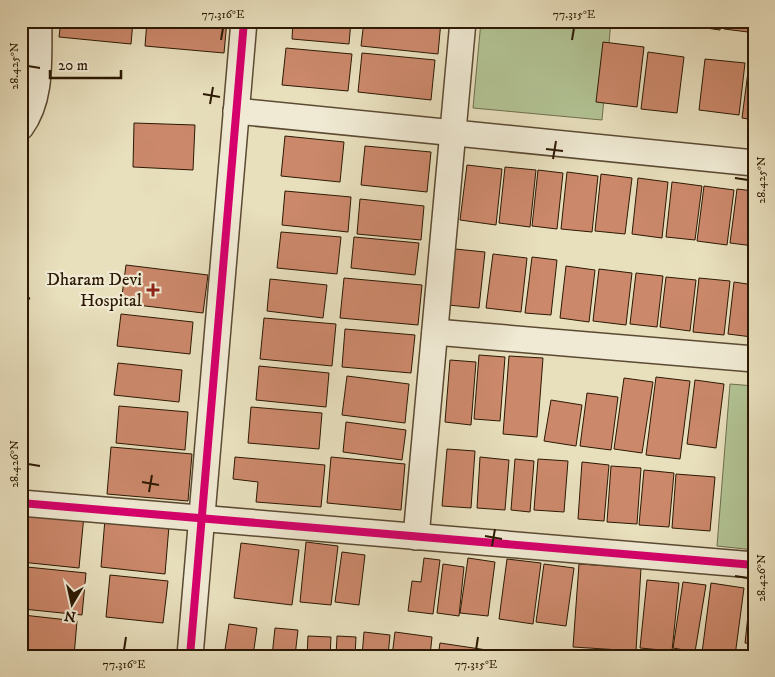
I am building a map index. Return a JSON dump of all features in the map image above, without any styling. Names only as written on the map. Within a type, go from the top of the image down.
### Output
[{"type":"street","points":[[21,127],[31,113],[37,84],[39,21]]},
{"type":"street","points":[[190,656],[244,21]]},
{"type":"street","points":[[416,537],[463,21]]},
{"type":"street","points":[[236,111],[754,163]]},
{"type":"street","points":[[435,332],[754,359]]},
{"type":"street","points":[[21,503],[754,565]]},
{"type":"green space","points":[[481,21],[611,21],[602,120],[473,108]]},
{"type":"green space","points":[[730,384],[754,386],[754,550],[717,546]]},
{"type":"building","points":[[61,21],[133,21],[131,44],[59,37]]},
{"type":"building","points":[[147,21],[227,21],[224,53],[145,46]]},
{"type":"building","points":[[293,21],[351,21],[349,44],[292,39]]},
{"type":"building","points":[[364,21],[441,21],[438,54],[361,46]]},
{"type":"building","points":[[643,21],[680,21],[679,26]]},
{"type":"building","points":[[692,21],[721,21],[720,30],[692,26]]},
{"type":"building","points":[[724,21],[749,21],[748,32],[724,29]]},
{"type":"building","points":[[752,21],[754,21],[754,31],[751,31]]},
{"type":"building","points":[[603,42],[644,47],[637,107],[596,102]]},
{"type":"building","points":[[286,48],[352,54],[348,91],[282,85]]},
{"type":"building","points":[[648,52],[684,57],[677,113],[641,109]]},
{"type":"building","points":[[362,53],[435,60],[431,100],[358,92]]},
{"type":"building","points":[[705,59],[745,63],[739,115],[699,110]]},
{"type":"building","points":[[749,64],[754,65],[754,120],[742,118]]},
{"type":"building","points":[[134,123],[195,125],[193,170],[133,167]]},
{"type":"building","points":[[285,136],[344,142],[340,182],[281,176]]},
{"type":"building","points":[[365,146],[431,152],[427,192],[361,185]]},
{"type":"building","points":[[467,165],[502,169],[496,225],[460,220]]},
{"type":"building","points":[[505,167],[536,170],[530,227],[499,223]]},
{"type":"building","points":[[538,170],[563,173],[557,229],[532,226]]},
{"type":"building","points":[[567,172],[598,176],[592,232],[561,229]]},
{"type":"building","points":[[601,174],[632,178],[625,234],[595,231]]},
{"type":"building","points":[[638,178],[668,182],[662,238],[632,234]]},
{"type":"building","points":[[672,182],[702,186],[695,240],[666,237]]},
{"type":"building","points":[[704,186],[734,190],[727,245],[697,241]]},
{"type":"building","points":[[737,189],[754,191],[754,246],[730,243]]},
{"type":"building","points":[[285,191],[351,197],[348,232],[282,225]]},
{"type":"building","points":[[360,199],[424,206],[421,240],[357,234]]},
{"type":"building","points":[[281,232],[341,237],[337,274],[277,268]]},
{"type":"building","points":[[354,237],[419,243],[415,275],[351,268]]},
{"type":"building","points":[[455,249],[485,252],[479,308],[448,305]]},
{"type":"building","points":[[493,254],[527,258],[521,312],[486,308]]},
{"type":"building","points":[[532,257],[557,260],[551,315],[525,313]]},
{"type":"building","points":[[126,265],[208,275],[203,313],[121,303]]},
{"type":"building","points":[[566,266],[595,270],[589,322],[560,318]]},
{"type":"building","points":[[599,269],[632,273],[626,325],[593,321]]},
{"type":"building","points":[[636,273],[663,276],[657,327],[630,324]]},
{"type":"building","points":[[666,277],[696,280],[690,331],[660,327]]},
{"type":"building","points":[[344,278],[422,285],[418,325],[340,318]]},
{"type":"building","points":[[699,278],[730,281],[724,335],[693,332]]},
{"type":"building","points":[[270,279],[327,285],[323,318],[267,311]]},
{"type":"building","points":[[734,282],[754,285],[752,337],[728,334]]},
{"type":"building","points":[[21,293],[30,298],[21,312]]},
{"type":"building","points":[[121,314],[193,322],[190,354],[117,346]]},
{"type":"building","points":[[264,318],[336,324],[332,366],[260,359]]},
{"type":"building","points":[[345,329],[415,335],[411,373],[342,367]]},
{"type":"building","points":[[479,355],[505,357],[500,421],[474,419]]},
{"type":"building","points":[[509,356],[543,358],[537,437],[503,434]]},
{"type":"building","points":[[450,360],[476,362],[471,425],[445,422]]},
{"type":"building","points":[[118,363],[182,370],[179,402],[114,395]]},
{"type":"building","points":[[259,366],[329,373],[326,407],[256,400]]},
{"type":"building","points":[[347,376],[409,384],[405,423],[342,415]]},
{"type":"building","points":[[656,377],[690,381],[680,459],[646,455]]},
{"type":"building","points":[[624,378],[653,382],[642,453],[614,449]]},
{"type":"building","points":[[695,380],[724,384],[716,448],[687,444]]},
{"type":"building","points":[[587,393],[618,397],[611,450],[580,446]]},
{"type":"building","points":[[551,400],[582,405],[576,446],[544,441]]},
{"type":"building","points":[[119,406],[188,412],[185,450],[116,443]]},
{"type":"building","points":[[251,407],[322,413],[319,449],[248,443]]},
{"type":"building","points":[[346,422],[406,430],[402,460],[343,452]]},
{"type":"building","points":[[111,447],[192,454],[188,501],[107,494]]},
{"type":"building","points":[[447,449],[475,451],[471,508],[442,506]]},
{"type":"building","points":[[235,457],[325,465],[321,507],[256,502],[258,482],[233,479]]},
{"type":"building","points":[[331,457],[405,464],[401,510],[327,503]]},
{"type":"building","points":[[480,457],[509,460],[505,510],[477,508]]},
{"type":"building","points":[[515,459],[534,461],[530,512],[511,510]]},
{"type":"building","points":[[538,459],[568,461],[564,512],[534,510]]},
{"type":"building","points":[[582,462],[609,465],[604,521],[578,519]]},
{"type":"building","points":[[611,466],[641,468],[637,524],[607,522]]},
{"type":"building","points":[[644,470],[674,473],[669,527],[639,525]]},
{"type":"building","points":[[676,474],[715,477],[710,531],[672,528]]},
{"type":"building","points":[[26,510],[84,515],[79,568],[21,562]]},
{"type":"building","points":[[105,519],[169,526],[165,574],[101,567]]},
{"type":"building","points":[[306,542],[338,546],[331,605],[300,602]]},
{"type":"building","points":[[241,543],[299,550],[292,605],[234,598]]},
{"type":"building","points":[[342,552],[365,555],[359,605],[335,602]]},
{"type":"building","points":[[424,558],[440,560],[433,614],[408,611],[412,581],[421,582]]},
{"type":"building","points":[[468,558],[495,562],[488,616],[460,613]]},
{"type":"building","points":[[507,559],[541,563],[533,624],[499,619]]},
{"type":"building","points":[[443,564],[464,567],[459,616],[437,613]]},
{"type":"building","points":[[544,564],[574,568],[566,626],[536,622]]},
{"type":"building","points":[[579,564],[641,568],[636,651],[573,647]]},
{"type":"building","points":[[27,567],[86,573],[82,615],[23,609]]},
{"type":"building","points":[[110,575],[168,581],[163,623],[106,617]]},
{"type":"building","points":[[647,580],[679,583],[672,651],[640,648]]},
{"type":"building","points":[[683,582],[706,585],[695,652],[673,648]]},
{"type":"building","points":[[711,583],[744,588],[735,656],[702,653]]},
{"type":"building","points":[[751,588],[754,588],[754,644],[745,643]]},
{"type":"building","points":[[23,615],[77,621],[74,656],[21,656]]},
{"type":"building","points":[[229,624],[257,628],[253,656],[224,656]]},
{"type":"building","points":[[275,628],[298,630],[295,656],[272,656]]},
{"type":"building","points":[[364,632],[390,635],[388,656],[362,656]]},
{"type":"building","points":[[395,632],[432,637],[430,656],[392,656]]},
{"type":"building","points":[[308,636],[331,637],[330,656],[307,656]]},
{"type":"building","points":[[337,636],[356,637],[355,656],[336,656]]},
{"type":"building","points":[[440,643],[487,650],[486,656],[438,656]]},
{"type":"building","points":[[505,651],[531,654],[531,656],[504,656]]},
{"type":"cycle path","points":[[190,656],[244,21]]},
{"type":"cycle path","points":[[21,503],[754,565]]},
{"type":"place","name":"Dharam Devi Hospital","points":[[153,290]]}]
